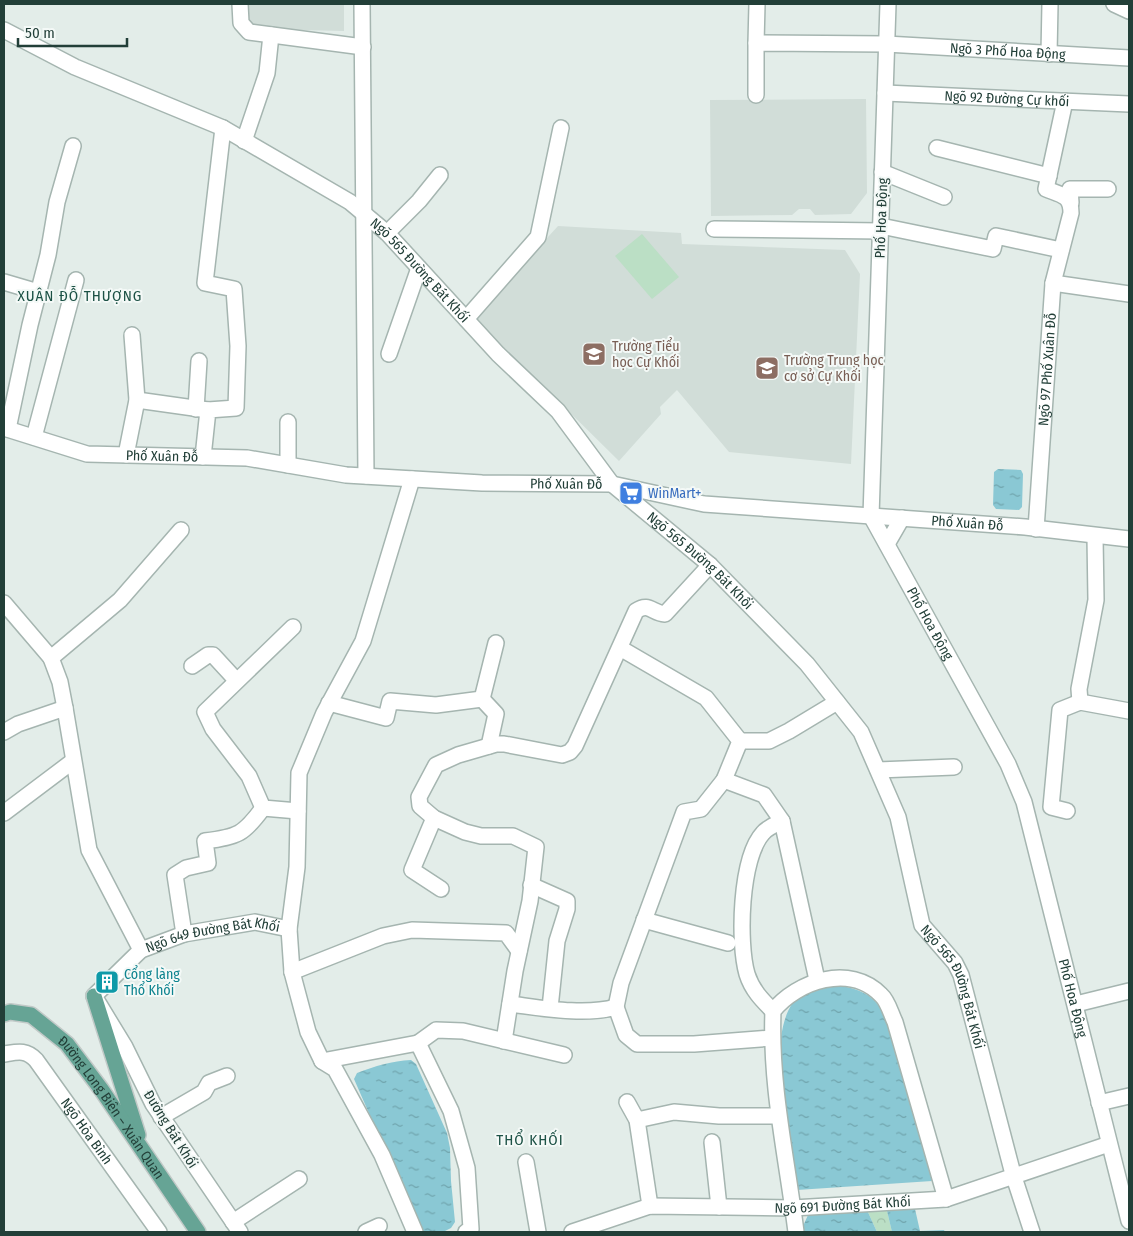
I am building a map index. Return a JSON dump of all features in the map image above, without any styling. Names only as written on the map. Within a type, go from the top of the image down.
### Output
[{"type":"main road","points":[[94,996],[144,1154]]},
{"type":"main road","name":"Đường Long Biên – Xuân Quan","points":[[4,1014],[10,1012],[31,1015],[67,1044],[101,1089],[198,1232]]},
{"type":"street","points":[[240,4],[241,23],[245,30],[362,48]]},
{"type":"street","points":[[362,4],[366,476]]},
{"type":"street","points":[[756,95],[757,4]]},
{"type":"street","name":"Phố Hoa Động","points":[[888,4],[872,516],[1008,764],[1024,802],[1129,1221]]},
{"type":"street","points":[[1049,54],[1050,4]]},
{"type":"street","points":[[1114,4],[1129,11]]},
{"type":"street","name":"Ngõ 565 Đường Bát Khối","points":[[4,30],[75,67],[223,128],[350,202],[386,233],[498,354],[558,411],[612,484],[710,565],[807,664],[861,732],[898,817],[922,925],[955,963],[962,975],[1013,1174],[1032,1232]]},
{"type":"street","points":[[244,141],[267,72],[271,35]]},
{"type":"street","name":"Ngõ 3 Phố Hoa Động","points":[[756,43],[886,44],[1129,58]]},
{"type":"street","name":"Ngõ 92 Đường Cự khối","points":[[885,93],[1129,104]]},
{"type":"street","points":[[1064,101],[1046,189],[1066,196],[1071,208]]},
{"type":"street","points":[[137,400],[202,410],[236,408],[238,346],[234,289],[205,284],[223,128]]},
{"type":"street","points":[[466,319],[538,237],[561,128]]},
{"type":"street","points":[[6,428],[48,255],[57,202],[73,146]]},
{"type":"street","points":[[937,148],[1049,176]]},
{"type":"street","points":[[882,172],[944,197]]},
{"type":"street","points":[[386,233],[419,201],[440,175]]},
{"type":"street","points":[[1071,208],[1070,189],[1108,189]]},
{"type":"street","name":"Ngõ 97 Phố Xuân Đỗ","points":[[1036,529],[1054,283],[1071,208]]},
{"type":"street","points":[[714,229],[880,228],[993,249],[996,236],[1061,250]]},
{"type":"street","points":[[389,354],[419,268]]},
{"type":"street","points":[[34,437],[76,280]]},
{"type":"street","points":[[4,282],[38,292]]},
{"type":"street","points":[[1054,283],[1129,294]]},
{"type":"street","points":[[126,455],[137,400],[132,335]]},
{"type":"street","points":[[199,361],[202,456]]},
{"type":"street","points":[[288,422],[288,465]]},
{"type":"street","name":"Phố Xuân Đỗ","points":[[6,428],[87,454],[247,458],[346,475],[412,479],[482,483],[612,484],[704,504],[1036,529],[1095,537],[1129,539]]},
{"type":"street","points":[[412,479],[363,641],[330,703],[299,773],[297,867],[289,929],[292,972],[308,1032],[322,1060],[335,1069],[382,1155],[415,1232]]},
{"type":"street","points":[[887,544],[902,518]]},
{"type":"street","points":[[51,658],[120,600],[181,530]]},
{"type":"street","points":[[1080,702],[1079,689],[1096,600],[1095,537]]},
{"type":"street","points":[[504,1041],[536,848],[513,836],[481,836],[465,832],[434,818],[420,806],[419,797],[436,765],[458,755],[489,746],[504,744],[562,754],[570,752],[575,746],[636,612],[642,607],[650,607],[660,614],[665,614],[710,565]]},
{"type":"street","points":[[4,603],[51,658],[60,682],[89,850],[141,950]]},
{"type":"street","points":[[263,808],[248,776],[213,730],[205,712],[293,627]]},
{"type":"street","points":[[482,699],[496,643]]},
{"type":"street","points":[[620,648],[706,698],[740,741]]},
{"type":"street","points":[[192,666],[208,655],[213,655],[236,680]]},
{"type":"street","points":[[330,703],[386,718],[390,702],[436,705],[482,699]]},
{"type":"street","points":[[482,699],[496,714],[489,746]]},
{"type":"street","points":[[740,741],[769,740],[789,731],[837,702]]},
{"type":"street","points":[[1067,810],[1051,807],[1060,710],[1080,702],[1129,711]]},
{"type":"street","points":[[4,732],[18,724],[65,708]]},
{"type":"street","points":[[740,741],[724,780],[701,809],[684,812],[621,983],[616,1008],[626,1035],[637,1044],[694,1044],[772,1038]]},
{"type":"street","points":[[4,813],[73,761]]},
{"type":"street","points":[[878,770],[954,767]]},
{"type":"street","points":[[724,780],[764,795],[782,821],[817,980]]},
{"type":"street","points":[[263,808],[298,810]]},
{"type":"street","points":[[184,934],[175,875],[186,868],[208,863],[205,841],[226,838],[247,830],[263,808]]},
{"type":"street","points":[[434,818],[412,870],[441,889]]},
{"type":"street","points":[[773,1011],[759,998],[747,973],[742,903],[745,880],[758,841],[763,832],[782,821]]},
{"type":"street","points":[[531,885],[567,900],[567,909],[557,941],[550,1008]]},
{"type":"street","points":[[644,920],[728,943]]},
{"type":"street","name":"Ngõ 649 Đường Bát Khối","points":[[94,996],[141,950],[184,934],[255,922],[289,929]]},
{"type":"street","points":[[292,972],[383,936],[412,930],[506,933],[519,952]]},
{"type":"street","points":[[796,1232],[778,1116],[772,1038],[773,1011],[797,989],[817,980],[848,979],[868,985],[882,996],[895,1022],[946,1199]]},
{"type":"street","points":[[1076,1004],[1129,991]]},
{"type":"street","name":"Đường Bát Khối","points":[[94,996],[125,1047],[161,1117],[236,1227]]},
{"type":"street","points":[[510,1004],[550,1008],[607,1010],[616,1008]]},
{"type":"street","points":[[322,1060],[418,1043],[436,1030],[463,1031],[564,1054]]},
{"type":"street","points":[[418,1043],[451,1111],[467,1168],[471,1230],[466,1232]]},
{"type":"street","name":"Ngõ Hòa Bình","points":[[4,1054],[23,1051],[30,1054],[36,1060],[159,1232]]},
{"type":"street","points":[[161,1117],[204,1092],[209,1083],[227,1076]]},
{"type":"street","points":[[1100,1103],[1129,1096]]},
{"type":"street","points":[[626,1102],[637,1120],[650,1206]]},
{"type":"street","points":[[637,1120],[674,1112],[719,1116],[778,1116]]},
{"type":"street","points":[[712,1142],[719,1207]]},
{"type":"street","name":"Ngõ 691 Đường Bát Khối","points":[[572,1232],[650,1206],[793,1208],[946,1199],[1013,1174],[1109,1144]]},
{"type":"street","points":[[526,1162],[538,1232]]},
{"type":"street","points":[[236,1227],[299,1179]]},
{"type":"shaded area","points":[[244,4],[344,4],[344,31],[260,29],[244,22]]},
{"type":"shaded area","points":[[866,99],[867,193],[851,214],[815,215],[810,209],[799,209],[792,215],[711,216],[710,100]]},
{"type":"shaded area","points":[[558,226],[681,233],[682,244],[845,250],[860,274],[851,464],[729,452],[677,390],[660,407],[661,414],[619,461],[474,318]]},
{"type":"green space","points":[[642,234],[679,277],[652,299],[615,256]]},
{"type":"green space","points":[[867,1210],[887,1211],[892,1232],[877,1232]]},
{"type":"water","points":[[998,469],[1021,470],[1023,474],[1022,507],[1019,510],[996,509],[993,505],[994,472]]},
{"type":"water","points":[[842,986],[868,995],[878,1005],[891,1028],[932,1181],[797,1190],[788,1144],[781,1087],[780,1058],[782,1032],[789,1010],[801,994],[815,988]]},
{"type":"water","points":[[411,1060],[416,1064],[447,1133],[450,1148],[455,1222],[451,1228],[443,1232],[423,1232],[420,1230],[354,1079],[357,1073],[370,1068]]},
{"type":"water","points":[[915,1209],[920,1231],[944,1230],[945,1232],[892,1232],[887,1211]]},
{"type":"water","points":[[867,1210],[877,1232],[804,1232],[804,1224],[808,1215]]},
{"type":"place","name":"Trường Tiểu học Cự Khối","points":[[594,354]]},
{"type":"place","name":"Trường Trung học cơ sở Cự Khối","points":[[767,368]]},
{"type":"place","name":"WinMart+","points":[[631,493]]},
{"type":"place","name":"Cổng làng Thổ Khối","points":[[107,982]]},
{"type":"district","name":"XUÂN ĐỖ THƯỢNG","points":[[80,296]]},
{"type":"district","name":"THỔ KHỐI","points":[[530,1140]]}]
